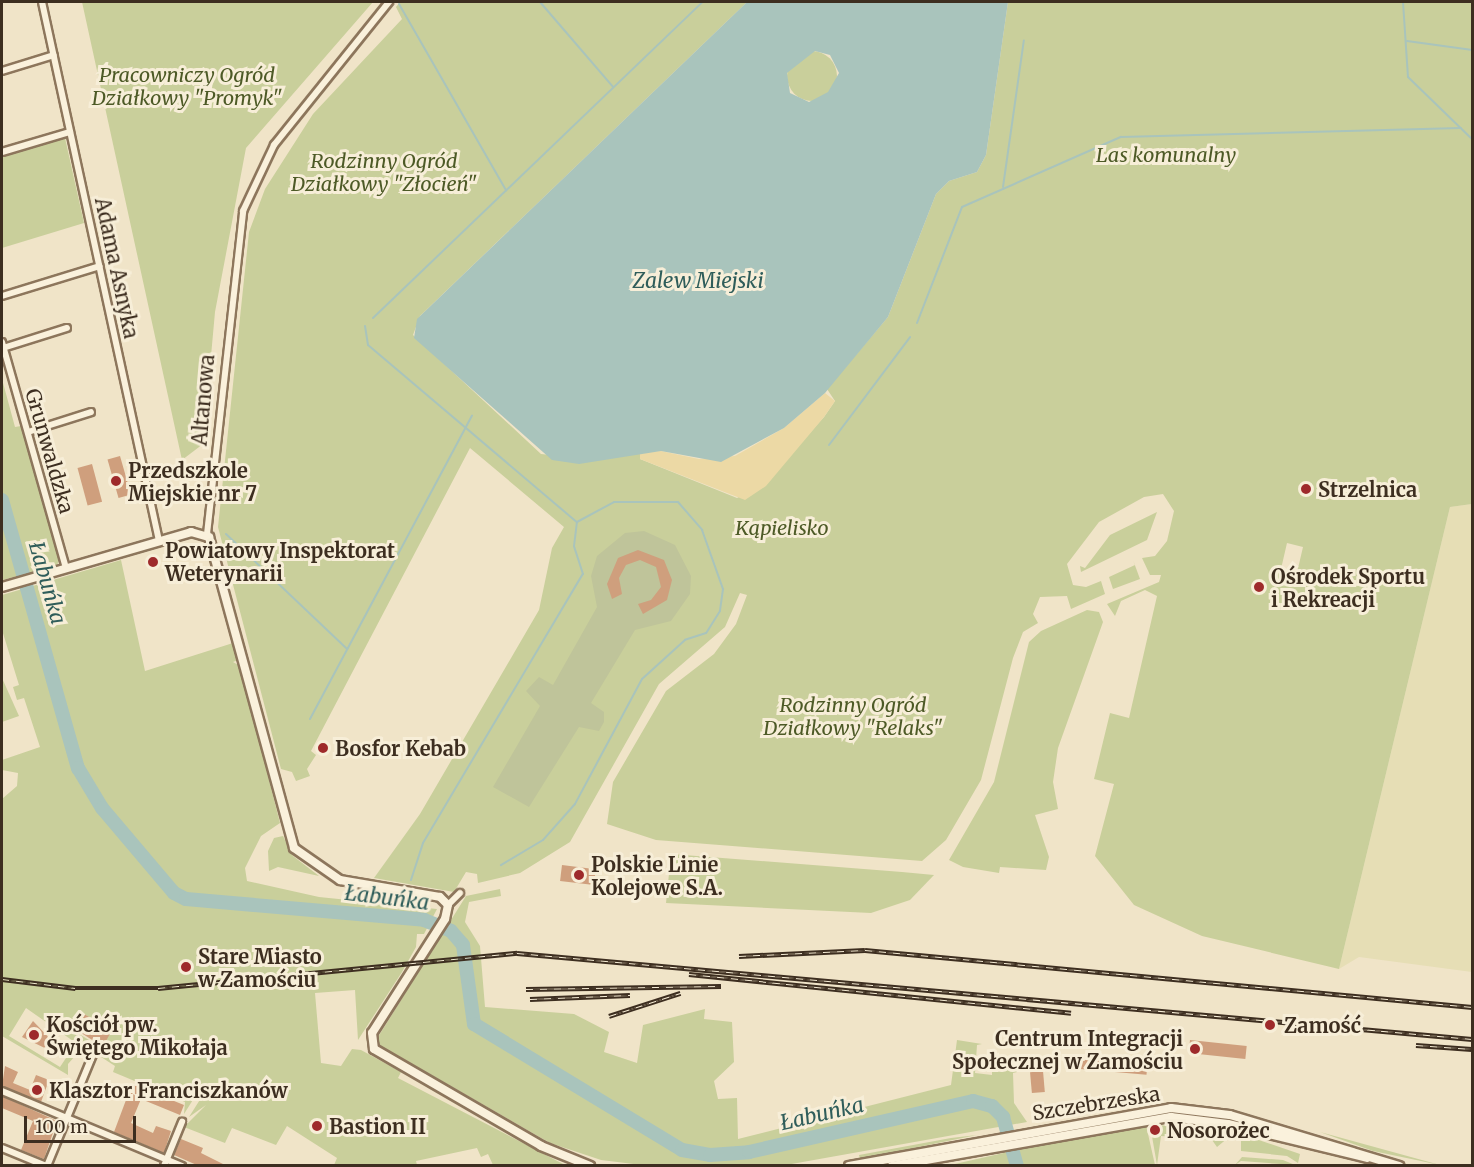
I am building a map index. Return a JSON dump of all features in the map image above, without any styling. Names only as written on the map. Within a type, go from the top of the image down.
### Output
[{"type":"street","name":"Adama Asnyka","points":[[42,2],[159,541]]},
{"type":"street","name":"Altanowa","points":[[388,2],[279,137],[243,211],[207,534],[294,848],[340,880],[440,897],[448,905]]},
{"type":"street","points":[[2,71],[54,55]]},
{"type":"street","points":[[2,152],[70,132]]},
{"type":"street","points":[[2,296],[100,266]]},
{"type":"street","points":[[2,345],[67,328]]},
{"type":"street","name":"Grunwaldzka","points":[[2,345],[66,568]]},
{"type":"street","points":[[28,432],[91,412]]},
{"type":"street","points":[[2,587],[191,532],[207,534]]},
{"type":"street","points":[[460,893],[448,905],[445,919],[372,1033],[376,1052],[575,1164],[590,1166]]},
{"type":"street","points":[[2,1148],[46,1166],[96,1047]]},
{"type":"street","points":[[2,1091],[166,1162],[182,1166]]},
{"type":"street","name":"Szczebrzeska","points":[[849,1166],[1129,1111],[1194,1109],[1315,1138],[1399,1166]]},
{"type":"street","name":"Szczebrzeska","points":[[892,1166],[1136,1119],[1187,1118],[1380,1160]]},
{"type":"street","points":[[166,1162],[182,1122]]},
{"type":"shaded area","points":[[1472,504],[1472,972],[1359,957],[1339,969],[1450,507]]},
{"type":"green space","name":"Pracowniczy Ogród Działkowy \"Promyk\"","points":[[82,2],[373,2],[246,148],[215,312],[203,444],[182,460]]},
{"type":"green space","points":[[400,2],[747,2],[420,316],[413,335],[541,454],[597,460],[640,452],[640,459],[737,498],[764,484],[824,417],[835,401],[827,389],[888,317],[936,194],[949,181],[977,172],[986,155],[1008,2],[1472,2],[1472,504],[1450,507],[1339,969],[1202,936],[1134,905],[1095,856],[1114,784],[1094,779],[1110,713],[1129,718],[1157,596],[1145,590],[1121,601],[1115,616],[1107,604],[1159,582],[1161,575],[1150,575],[1142,558],[1155,556],[1167,541],[1174,511],[1163,494],[1144,497],[1099,522],[1067,564],[1073,585],[1086,587],[1101,581],[1105,594],[1071,609],[1067,596],[1040,597],[1033,614],[1038,623],[1023,632],[1013,658],[981,780],[946,840],[922,861],[656,840],[607,824],[613,782],[666,691],[714,654],[736,624],[747,595],[740,593],[725,627],[659,684],[570,842],[520,873],[478,883],[477,874],[466,872],[454,892],[374,878],[420,814],[539,610],[552,548],[564,527],[470,448],[311,751],[316,755],[307,769],[310,776],[296,781],[292,772],[281,769],[218,527],[249,232],[265,189],[313,114],[402,19],[396,7]],"holes":[[[1287,543],[1303,547],[1296,577],[1291,576],[1288,585],[1278,582]]]},
{"type":"green space","points":[[807,51],[817,51],[830,58],[837,71],[837,81],[830,94],[817,101],[807,101],[798,97],[791,90],[787,81],[787,71],[791,62],[798,55]]},
{"type":"green space","points":[[65,138],[84,223],[2,248],[2,156]]},
{"type":"green space","points":[[2,379],[15,427],[21,426],[60,559],[57,565],[3,580]]},
{"type":"green space","points":[[1157,512],[1147,540],[1081,572],[1080,566],[1085,568],[1110,535]]},
{"type":"green space","points":[[644,531],[675,545],[691,576],[690,594],[671,621],[635,630],[591,703],[604,712],[604,722],[599,731],[579,727],[529,807],[493,787],[540,706],[526,691],[539,677],[553,685],[597,607],[591,576],[597,556],[625,533]]},
{"type":"green space","points":[[121,560],[145,671],[233,643],[238,660],[233,662],[240,666],[280,823],[261,836],[245,868],[247,881],[319,897],[437,909],[424,934],[417,934],[416,947],[358,1040],[355,990],[315,993],[321,1063],[341,1066],[352,1049],[361,1050],[401,1072],[398,1078],[565,1165],[493,1165],[488,1154],[481,1157],[477,1148],[416,1161],[417,1165],[334,1165],[337,1158],[287,1126],[276,1145],[232,1128],[225,1143],[184,1127],[206,1105],[189,1117],[201,1098],[196,1095],[184,1114],[185,1102],[113,1072],[115,1066],[98,1055],[111,1030],[84,1014],[74,1031],[89,1040],[68,1064],[68,1075],[2,1036],[2,799],[17,786],[18,773],[2,770],[2,760],[40,747],[24,698],[17,700],[13,687],[19,685],[2,630],[2,595]],"holes":[[[26,1008],[76,1043],[60,1067],[9,1036]]]},
{"type":"green space","points":[[1135,565],[1140,579],[1113,589],[1109,577]]},
{"type":"green space","points":[[1087,610],[1099,612],[1103,622],[1058,748],[1053,782],[1058,809],[1035,815],[1049,857],[1046,870],[1000,867],[999,873],[963,867],[949,860],[994,782],[1029,642],[1041,631]]},
{"type":"green space","points":[[2,678],[19,716],[2,722]]},
{"type":"green space","points":[[283,836],[293,856],[319,876],[278,867],[269,871],[268,851],[274,838]]},
{"type":"green space","points":[[671,854],[934,875],[910,900],[871,913],[666,903]]},
{"type":"green space","points":[[500,889],[501,896],[469,902],[465,922],[480,946],[485,1007],[574,1014],[609,1032],[604,1052],[637,1063],[643,1025],[705,1009],[704,1019],[732,1022],[734,1062],[714,1081],[718,1099],[737,1098],[738,1139],[951,1085],[957,1040],[982,1044],[977,1045],[975,1073],[992,1075],[992,1058],[1007,1060],[1010,1069],[1025,1070],[1013,1073],[1014,1103],[1027,1122],[786,1165],[650,1166],[601,1160],[550,1143],[379,1045],[378,1037],[466,896]]},
{"type":"green space","points":[[1146,1125],[1155,1165],[946,1166],[1052,1142]]},
{"type":"green space","points":[[1150,1125],[1211,1127],[1229,1131],[1229,1137],[1217,1147],[1212,1140],[1161,1136],[1157,1165]]},
{"type":"green space","points":[[1320,1132],[1440,1165],[1373,1151]]},
{"type":"green space","points":[[1241,1134],[1300,1154],[1298,1163],[1287,1156],[1241,1151]]},
{"type":"green space","points":[[977,1135],[860,1159],[859,1155],[951,1138]]},
{"type":"green space","points":[[1242,1157],[1283,1160],[1295,1165],[1241,1161],[1235,1165]]},
{"type":"sand","points":[[825,393],[835,401],[824,417],[766,486],[745,500],[640,459],[640,452],[661,451],[699,459],[735,456],[784,428]]},
{"type":"water","name":"Zalew Miejski","points":[[747,2],[1008,2],[986,155],[977,172],[949,181],[936,194],[888,317],[825,393],[784,428],[721,462],[661,451],[579,464],[552,460],[414,338],[417,319]],"holes":[[[815,51],[830,55],[839,73],[828,92],[809,102],[790,93],[787,73]]]},
{"type":"building","points":[[120,456],[131,494],[119,498],[108,460]]},
{"type":"building","points":[[92,464],[102,502],[88,506],[78,468]]},
{"type":"building","points":[[638,550],[664,560],[672,580],[667,600],[643,614],[638,604],[651,600],[661,587],[656,567],[640,560],[626,565],[619,578],[622,594],[612,599],[607,584],[618,558]]},
{"type":"building","name":"Polskie Linie Kolejowe S.A.","points":[[562,865],[596,869],[594,885],[560,881]]},
{"type":"building","points":[[84,1014],[112,1030],[106,1041],[123,1051],[111,1052],[75,1029]]},
{"type":"building","name":"Kościół pw. Świętego Mikołaja","points":[[33,1021],[55,1044],[51,1051],[22,1037]]},
{"type":"building","points":[[1190,1040],[1247,1046],[1245,1059],[1189,1053]]},
{"type":"building","points":[[1070,1054],[1148,1061],[1146,1075],[1069,1068]]},
{"type":"building","points":[[5,1066],[18,1072],[13,1083],[30,1090],[36,1075],[49,1080],[41,1102],[2,1086]]},
{"type":"building","points":[[1043,1071],[1045,1092],[1032,1093],[1030,1072]]},
{"type":"building","points":[[132,1084],[184,1105],[180,1115],[141,1099],[131,1123],[153,1133],[156,1126],[171,1131],[164,1153],[114,1132]]},
{"type":"building","points":[[2,1096],[57,1121],[44,1159],[21,1150],[33,1121],[2,1108]]},
{"type":"building","points":[[181,1139],[203,1148],[201,1153],[227,1166],[199,1166],[174,1155]]},
{"type":"waterway","points":[[540,2],[613,87]]},
{"type":"waterway","points":[[373,318],[702,2]]},
{"type":"waterway","points":[[1403,2],[1408,77],[1472,139]]},
{"type":"waterway","points":[[399,4],[506,190]]},
{"type":"waterway","points":[[1003,187],[1024,40]]},
{"type":"waterway","points":[[1407,41],[1472,50]]},
{"type":"waterway","points":[[917,323],[962,207],[1121,137],[1461,128]]},
{"type":"waterway","points":[[365,326],[368,345],[577,522]]},
{"type":"waterway","points":[[829,445],[910,337]]},
{"type":"waterway","points":[[310,719],[472,415]]},
{"type":"waterway","name":"Łabuńka","points":[[2,500],[78,768],[102,808],[174,893],[186,899],[424,920],[451,931],[463,945],[474,1024],[682,1150],[710,1155],[749,1152],[973,1101],[992,1106],[1003,1117],[1017,1166]]},
{"type":"waterway","points":[[411,880],[423,843],[583,574],[574,546],[577,522],[614,502],[678,502],[702,530],[723,589],[720,611],[706,633],[685,640],[642,679],[575,804],[543,840],[501,865]]},
{"type":"waterway","points":[[226,534],[347,649]]},
{"type":"railway","points":[[739,956],[865,950],[1472,1007]]},
{"type":"railway","points":[[2,979],[75,988],[158,988],[517,953],[1472,1039]]},
{"type":"railway","points":[[689,974],[1071,1013]]},
{"type":"railway","points":[[526,989],[721,986]]},
{"type":"railway","points":[[609,1016],[680,993]]},
{"type":"railway","points":[[530,999],[630,995]]},
{"type":"railway","points":[[1416,1045],[1472,1049]]},
{"type":"place","name":"Przedszkole Miejskie nr 7","points":[[116,481]]},
{"type":"place","name":"Strzelnica","points":[[1306,489]]},
{"type":"place","name":"Powiatowy Inspektorat Weterynarii","points":[[153,562]]},
{"type":"place","name":"Ośrodek Sportu i Rekreacji","points":[[1259,587]]},
{"type":"place","name":"Bosfor Kebab","points":[[323,748]]},
{"type":"place","name":"Polskie Linie Kolejowe S.A.","points":[[579,875]]},
{"type":"place","name":"Stare Miasto w Zamościu","points":[[186,967]]},
{"type":"place","name":"Zamość","points":[[1270,1025]]},
{"type":"place","name":"Kościół pw. Świętego Mikołaja","points":[[34,1035]]},
{"type":"place","name":"Centrum Integracji Społecznej w Zamościu","points":[[1195,1049]]},
{"type":"place","name":"Klasztor Franciszkanów","points":[[37,1090]]},
{"type":"place","name":"Bastion II","points":[[317,1126]]},
{"type":"place","name":"Nosorożec","points":[[1155,1130]]},
{"type":"park label","name":"Las komunalny","points":[[1166,154]]},
{"type":"park label","name":"Rodzinny Ogród Działkowy \"Złocień\"","points":[[384,172]]},
{"type":"park label","name":"Kąpielisko","points":[[782,527]]},
{"type":"park label","name":"Rodzinny Ogród Działkowy \"Relaks\"","points":[[853,716]]}]
